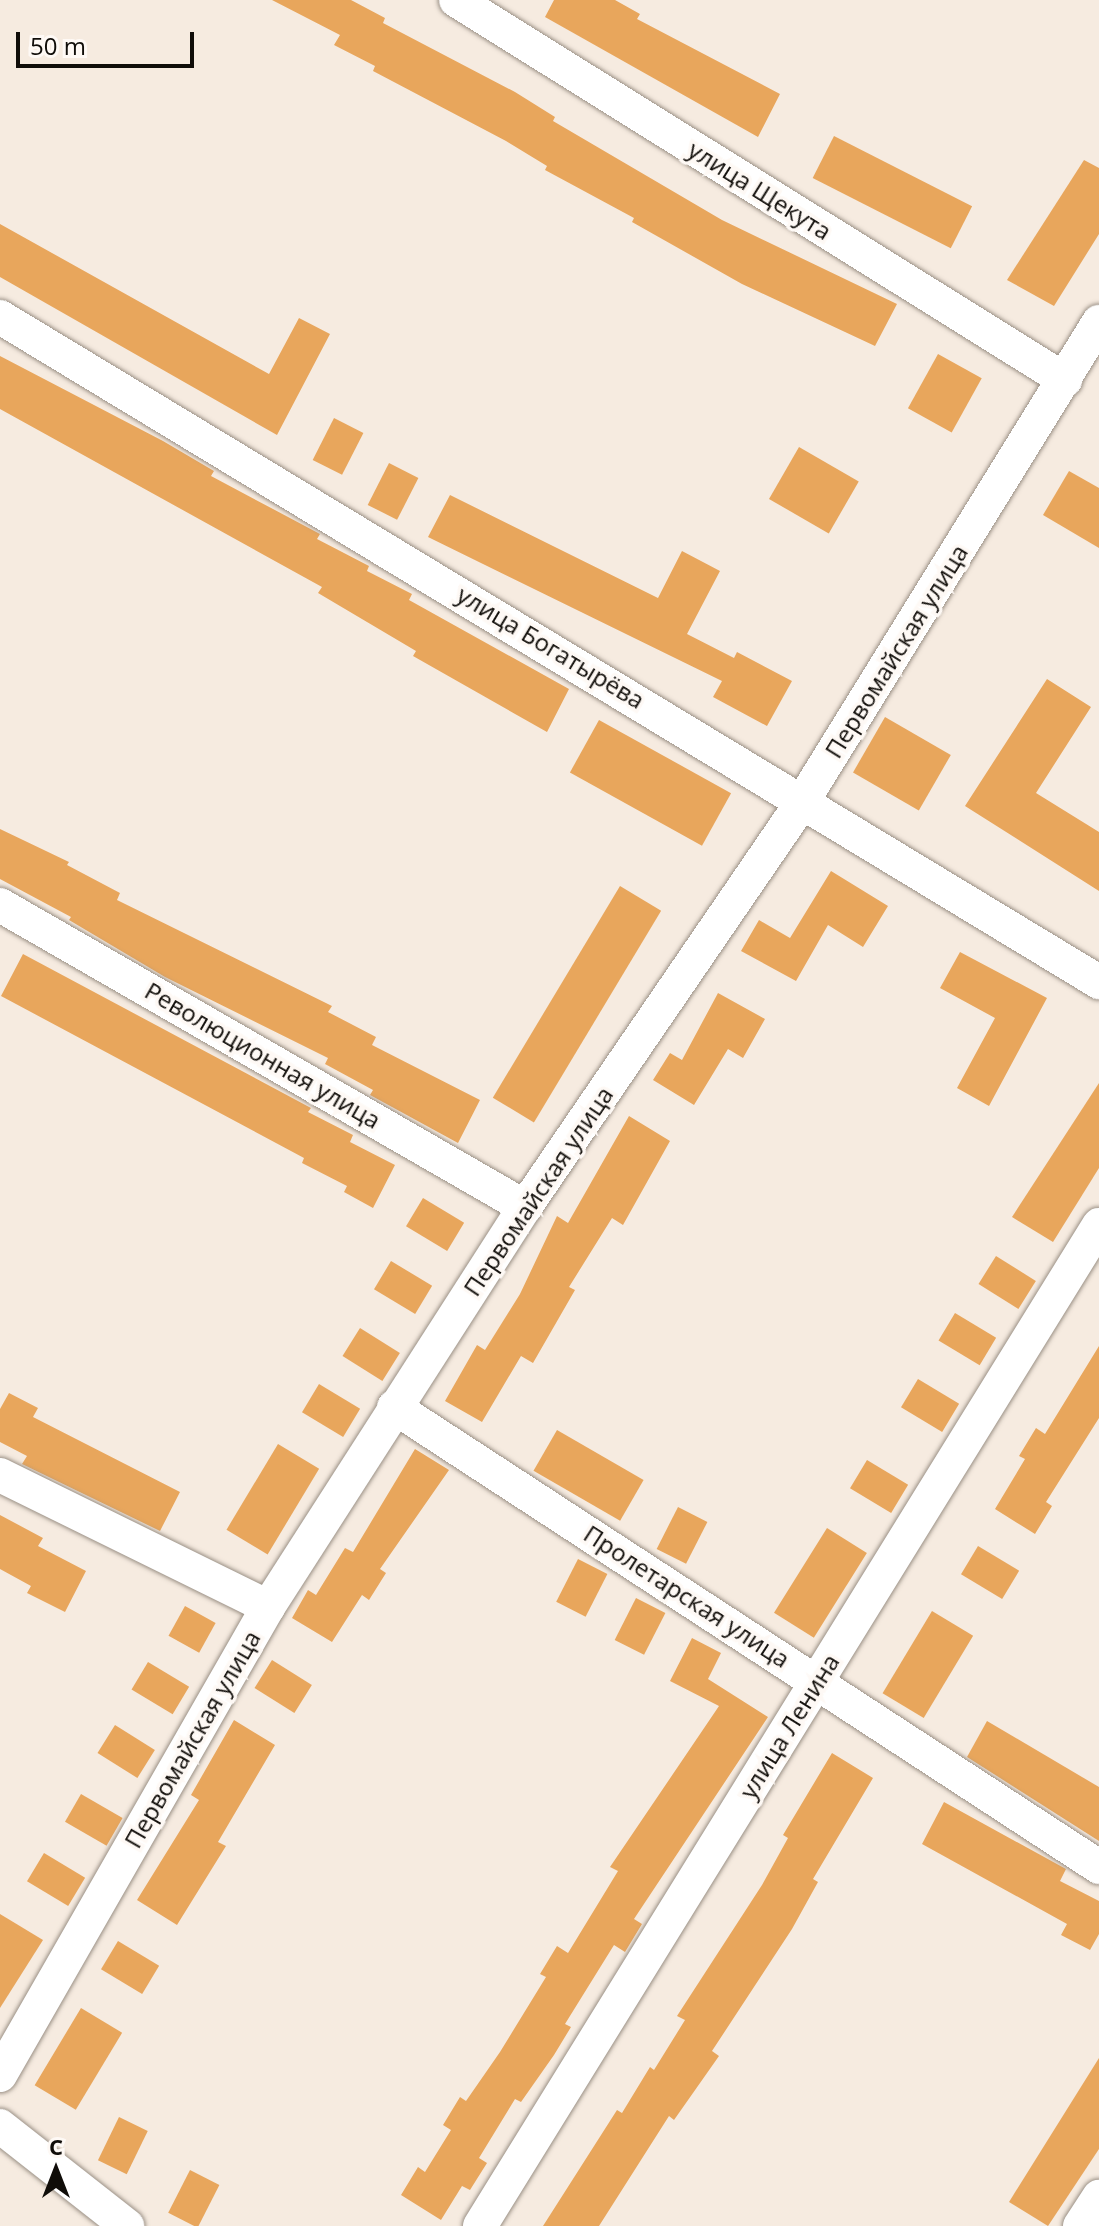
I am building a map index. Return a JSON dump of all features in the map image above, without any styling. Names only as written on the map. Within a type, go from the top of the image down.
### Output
[{"type":"street","name":"улица Щекута","points":[[456,0],[1065,380]]},
{"type":"street","name":"улица Богатырёва","points":[[0,317],[804,799],[1099,982]]},
{"type":"street","name":"Первомайская улица","points":[[0,2075],[268,1607],[525,1207],[804,799],[1099,322]]},
{"type":"street","name":"Революционная улица","points":[[0,905],[525,1207]]},
{"type":"street","name":"улица Ленина","points":[[480,2226],[1099,1225]]},
{"type":"street","name":"Пролетарская улица","points":[[394,1407],[818,1680],[1099,1867]]},
{"type":"street","points":[[0,1475],[268,1607]]},
{"type":"street","points":[[0,2126],[127,2226]]},
{"type":"street","points":[[1080,2226],[1099,2197]]},
{"type":"building","points":[[272,0],[351,0],[385,18],[383,23],[515,92],[555,117],[553,121],[722,220],[897,304],[875,346],[742,284],[632,222],[634,218],[545,170],[547,166],[506,141],[373,71],[375,66],[334,45],[340,35]]},
{"type":"building","points":[[554,0],[615,0],[640,14],[637,19],[780,94],[758,137],[545,17]]},
{"type":"building","points":[[834,136],[972,206],[951,248],[813,178]]},
{"type":"building","points":[[1084,160],[1099,168],[1099,234],[1054,306],[1007,280]]},
{"type":"building","points":[[0,224],[269,374],[299,318],[330,334],[277,435],[0,277]]},
{"type":"building","points":[[938,354],[982,378],[952,432],[908,408]]},
{"type":"building","points":[[0,356],[163,441],[214,471],[211,476],[320,534],[317,539],[369,566],[367,571],[412,594],[409,600],[569,689],[547,732],[413,656],[416,651],[318,593],[322,587],[0,409]]},
{"type":"building","points":[[334,418],[363,433],[342,475],[313,460]]},
{"type":"building","points":[[799,447],[859,482],[829,533],[769,499]]},
{"type":"building","points":[[389,463],[418,478],[397,520],[368,505]]},
{"type":"building","points":[[1069,471],[1099,488],[1099,548],[1043,515]]},
{"type":"building","points":[[450,495],[658,598],[682,551],[720,571],[687,634],[734,658],[737,652],[792,681],[767,726],[713,697],[722,681],[428,537]]},
{"type":"building","points":[[1047,679],[1091,707],[1036,793],[1099,832],[1099,891],[965,806]]},
{"type":"building","points":[[885,717],[951,755],[919,810],[853,772]]},
{"type":"building","points":[[599,720],[731,793],[702,846],[570,772]]},
{"type":"building","points":[[0,829],[69,862],[67,865],[120,893],[117,900],[332,1006],[328,1012],[376,1037],[372,1045],[480,1100],[458,1143],[370,1095],[373,1090],[325,1064],[328,1058],[165,977],[69,920],[71,917],[0,879]]},
{"type":"building","points":[[831,871],[888,906],[863,947],[828,925],[796,981],[741,951],[759,920],[790,938]]},
{"type":"building","points":[[620,886],[661,911],[534,1122],[493,1098]]},
{"type":"building","points":[[960,952],[1047,998],[989,1106],[957,1088],[995,1018],[940,988]]},
{"type":"building","points":[[23,954],[311,1108],[308,1112],[353,1135],[350,1142],[395,1165],[373,1208],[344,1192],[347,1186],[302,1163],[304,1158],[1,996]]},
{"type":"building","points":[[718,993],[765,1019],[743,1058],[728,1049],[694,1105],[653,1080],[670,1053],[682,1060]]},
{"type":"building","points":[[1099,1083],[1099,1168],[1053,1242],[1012,1217]]},
{"type":"building","points":[[629,1116],[670,1141],[623,1225],[612,1218],[569,1287],[575,1290],[533,1363],[521,1356],[482,1422],[445,1401],[477,1345],[485,1350],[520,1294],[557,1216],[568,1223]]},
{"type":"building","points":[[423,1198],[464,1223],[447,1251],[406,1226]]},
{"type":"building","points":[[996,1256],[1036,1281],[1018,1309],[979,1284]]},
{"type":"building","points":[[391,1261],[432,1286],[415,1314],[374,1289]]},
{"type":"building","points":[[955,1313],[996,1338],[980,1365],[939,1340]]},
{"type":"building","points":[[360,1328],[400,1353],[382,1381],[343,1356]]},
{"type":"building","points":[[1099,1346],[1099,1418],[1046,1502],[1052,1506],[1035,1534],[995,1509],[1025,1459],[1019,1456],[1036,1428],[1045,1434]]},
{"type":"building","points":[[918,1379],[959,1404],[942,1432],[901,1407]]},
{"type":"building","points":[[319,1384],[360,1409],[343,1437],[302,1412]]},
{"type":"building","points":[[9,1393],[38,1408],[33,1417],[180,1492],[160,1531],[22,1464],[27,1456],[0,1442],[0,1409]]},
{"type":"building","points":[[557,1430],[644,1480],[620,1521],[534,1471]]},
{"type":"building","points":[[278,1444],[319,1469],[268,1554],[226,1530]]},
{"type":"building","points":[[415,1449],[449,1470],[380,1569],[386,1573],[369,1600],[362,1595],[332,1642],[292,1618],[308,1590],[316,1595],[345,1548],[353,1552]]},
{"type":"building","points":[[867,1460],[908,1485],[891,1513],[850,1488]]},
{"type":"building","points":[[678,1507],[707,1522],[686,1564],[657,1549]]},
{"type":"building","points":[[0,1515],[43,1538],[38,1546],[86,1571],[65,1612],[27,1593],[31,1586],[0,1569]]},
{"type":"building","points":[[827,1528],[867,1553],[814,1638],[774,1613]]},
{"type":"building","points":[[978,1546],[1019,1571],[1002,1599],[961,1574]]},
{"type":"building","points":[[578,1559],[607,1574],[586,1617],[556,1602]]},
{"type":"building","points":[[636,1598],[665,1613],[644,1655],[615,1640]]},
{"type":"building","points":[[185,1606],[216,1623],[199,1653],[169,1636]]},
{"type":"building","points":[[932,1611],[973,1636],[924,1718],[883,1693]]},
{"type":"building","points":[[692,1638],[721,1653],[708,1679],[768,1717],[634,1919],[642,1924],[625,1952],[614,1945],[565,2024],[571,2027],[554,2055],[521,2102],[515,2099],[479,2158],[487,2163],[470,2190],[462,2186],[441,2220],[401,2195],[418,2167],[425,2172],[451,2130],[443,2125],[460,2097],[466,2101],[500,2052],[546,1977],[540,1974],[557,1946],[568,1953],[618,1871],[610,1867],[719,1706],[670,1681]]},
{"type":"building","points":[[272,1660],[312,1685],[294,1713],[255,1688]]},
{"type":"building","points":[[148,1662],[189,1687],[173,1714],[132,1689]]},
{"type":"building","points":[[234,1720],[275,1745],[218,1842],[226,1846],[177,1925],[137,1900],[199,1800],[191,1795]]},
{"type":"building","points":[[987,1721],[1099,1787],[1099,1841],[967,1757]]},
{"type":"building","points":[[115,1725],[155,1750],[137,1778],[98,1753]]},
{"type":"building","points":[[832,1753],[873,1778],[813,1879],[818,1882],[792,1929],[712,2051],[719,2056],[674,2120],[669,2116],[599,2226],[543,2226],[617,2110],[622,2113],[650,2067],[654,2070],[685,2020],[677,2016],[762,1885],[788,1838],[783,1835]]},
{"type":"building","points":[[81,1794],[123,1818],[107,1846],[65,1822]]},
{"type":"building","points":[[944,1802],[1066,1869],[1060,1881],[1099,1901],[1099,1934],[1090,1950],[1061,1935],[1067,1924],[922,1844]]},
{"type":"building","points":[[44,1853],[85,1878],[68,1906],[27,1881]]},
{"type":"building","points":[[0,1914],[43,1940],[0,2008]]},
{"type":"building","points":[[118,1941],[159,1966],[142,1994],[101,1969]]},
{"type":"building","points":[[81,2008],[122,2033],[76,2110],[35,2085]]},
{"type":"building","points":[[1099,2058],[1099,2149],[1048,2226],[1009,2202]]},
{"type":"building","points":[[119,2117],[148,2131],[127,2174],[98,2160]]},
{"type":"building","points":[[190,2170],[219,2185],[199,2226],[168,2213]]}]
